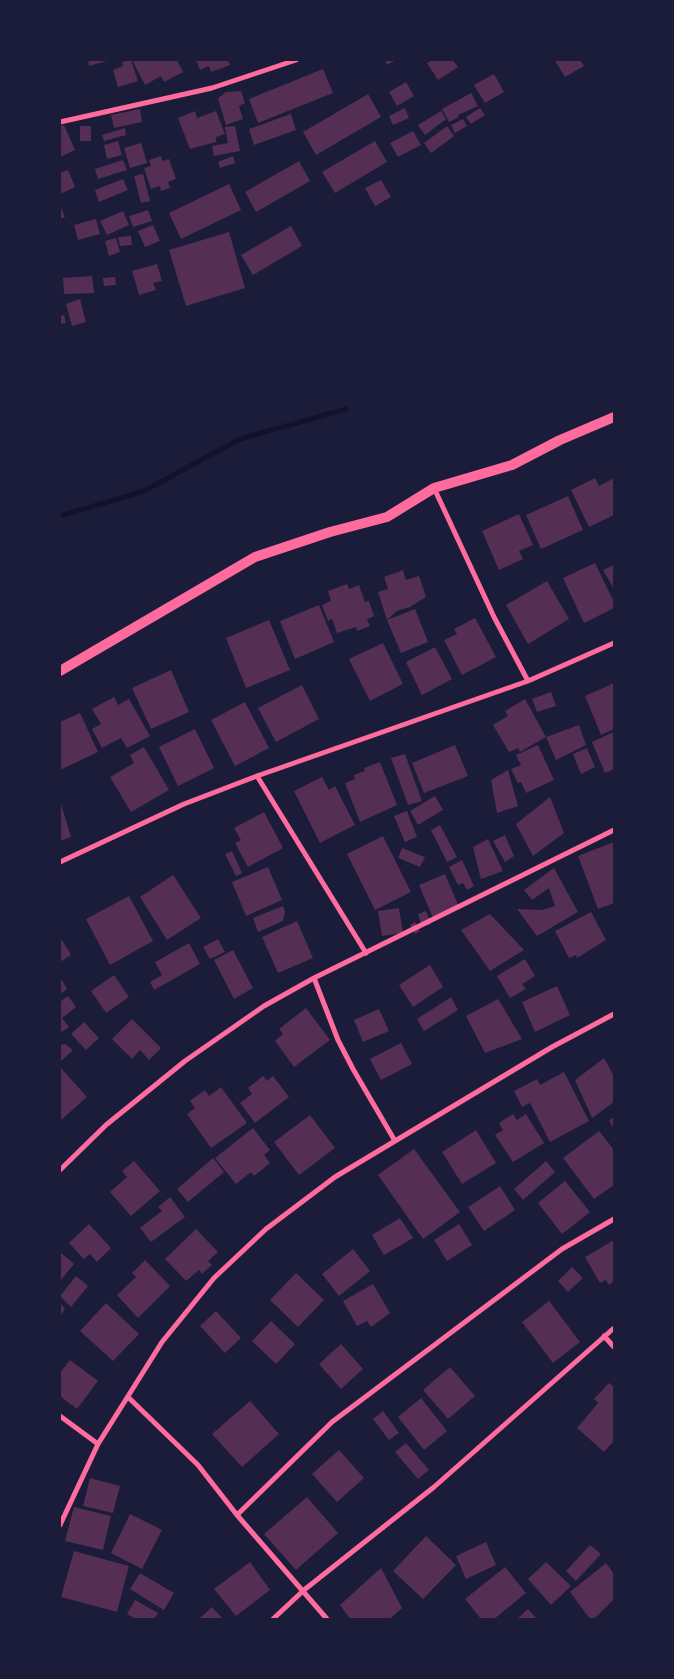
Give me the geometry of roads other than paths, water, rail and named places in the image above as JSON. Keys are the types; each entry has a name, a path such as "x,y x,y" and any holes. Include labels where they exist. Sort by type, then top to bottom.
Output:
{"main road":[{"path":"60,671 255,557 330,532 387,517 434,488 512,465 560,440 614,417"}],"street":[{"path":"60,122 212,88 296,60"},
{"path":"434,488 494,617 528,681"},
{"path":"60,862 184,804 528,681 614,643"},
{"path":"258,776 366,952"},
{"path":"61,1166 106,1125 185,1061 264,1006 314,978 614,830"},
{"path":"314,978 342,1047 395,1141"},
{"path":"60,1525 98,1444 162,1342 214,1278 266,1229 335,1178 552,1047 614,1014"},
{"path":"237,1515 332,1422 562,1249 614,1219"},
{"path":"273,1619 304,1590 434,1487 614,1328"},
{"path":"604,1336 614,1347"},
{"path":"128,1397 198,1465 237,1515 304,1590 327,1619"},
{"path":"60,1416 98,1444"}],"waterway":[{"path":"60,516 144,491 240,439 346,409"}]}
